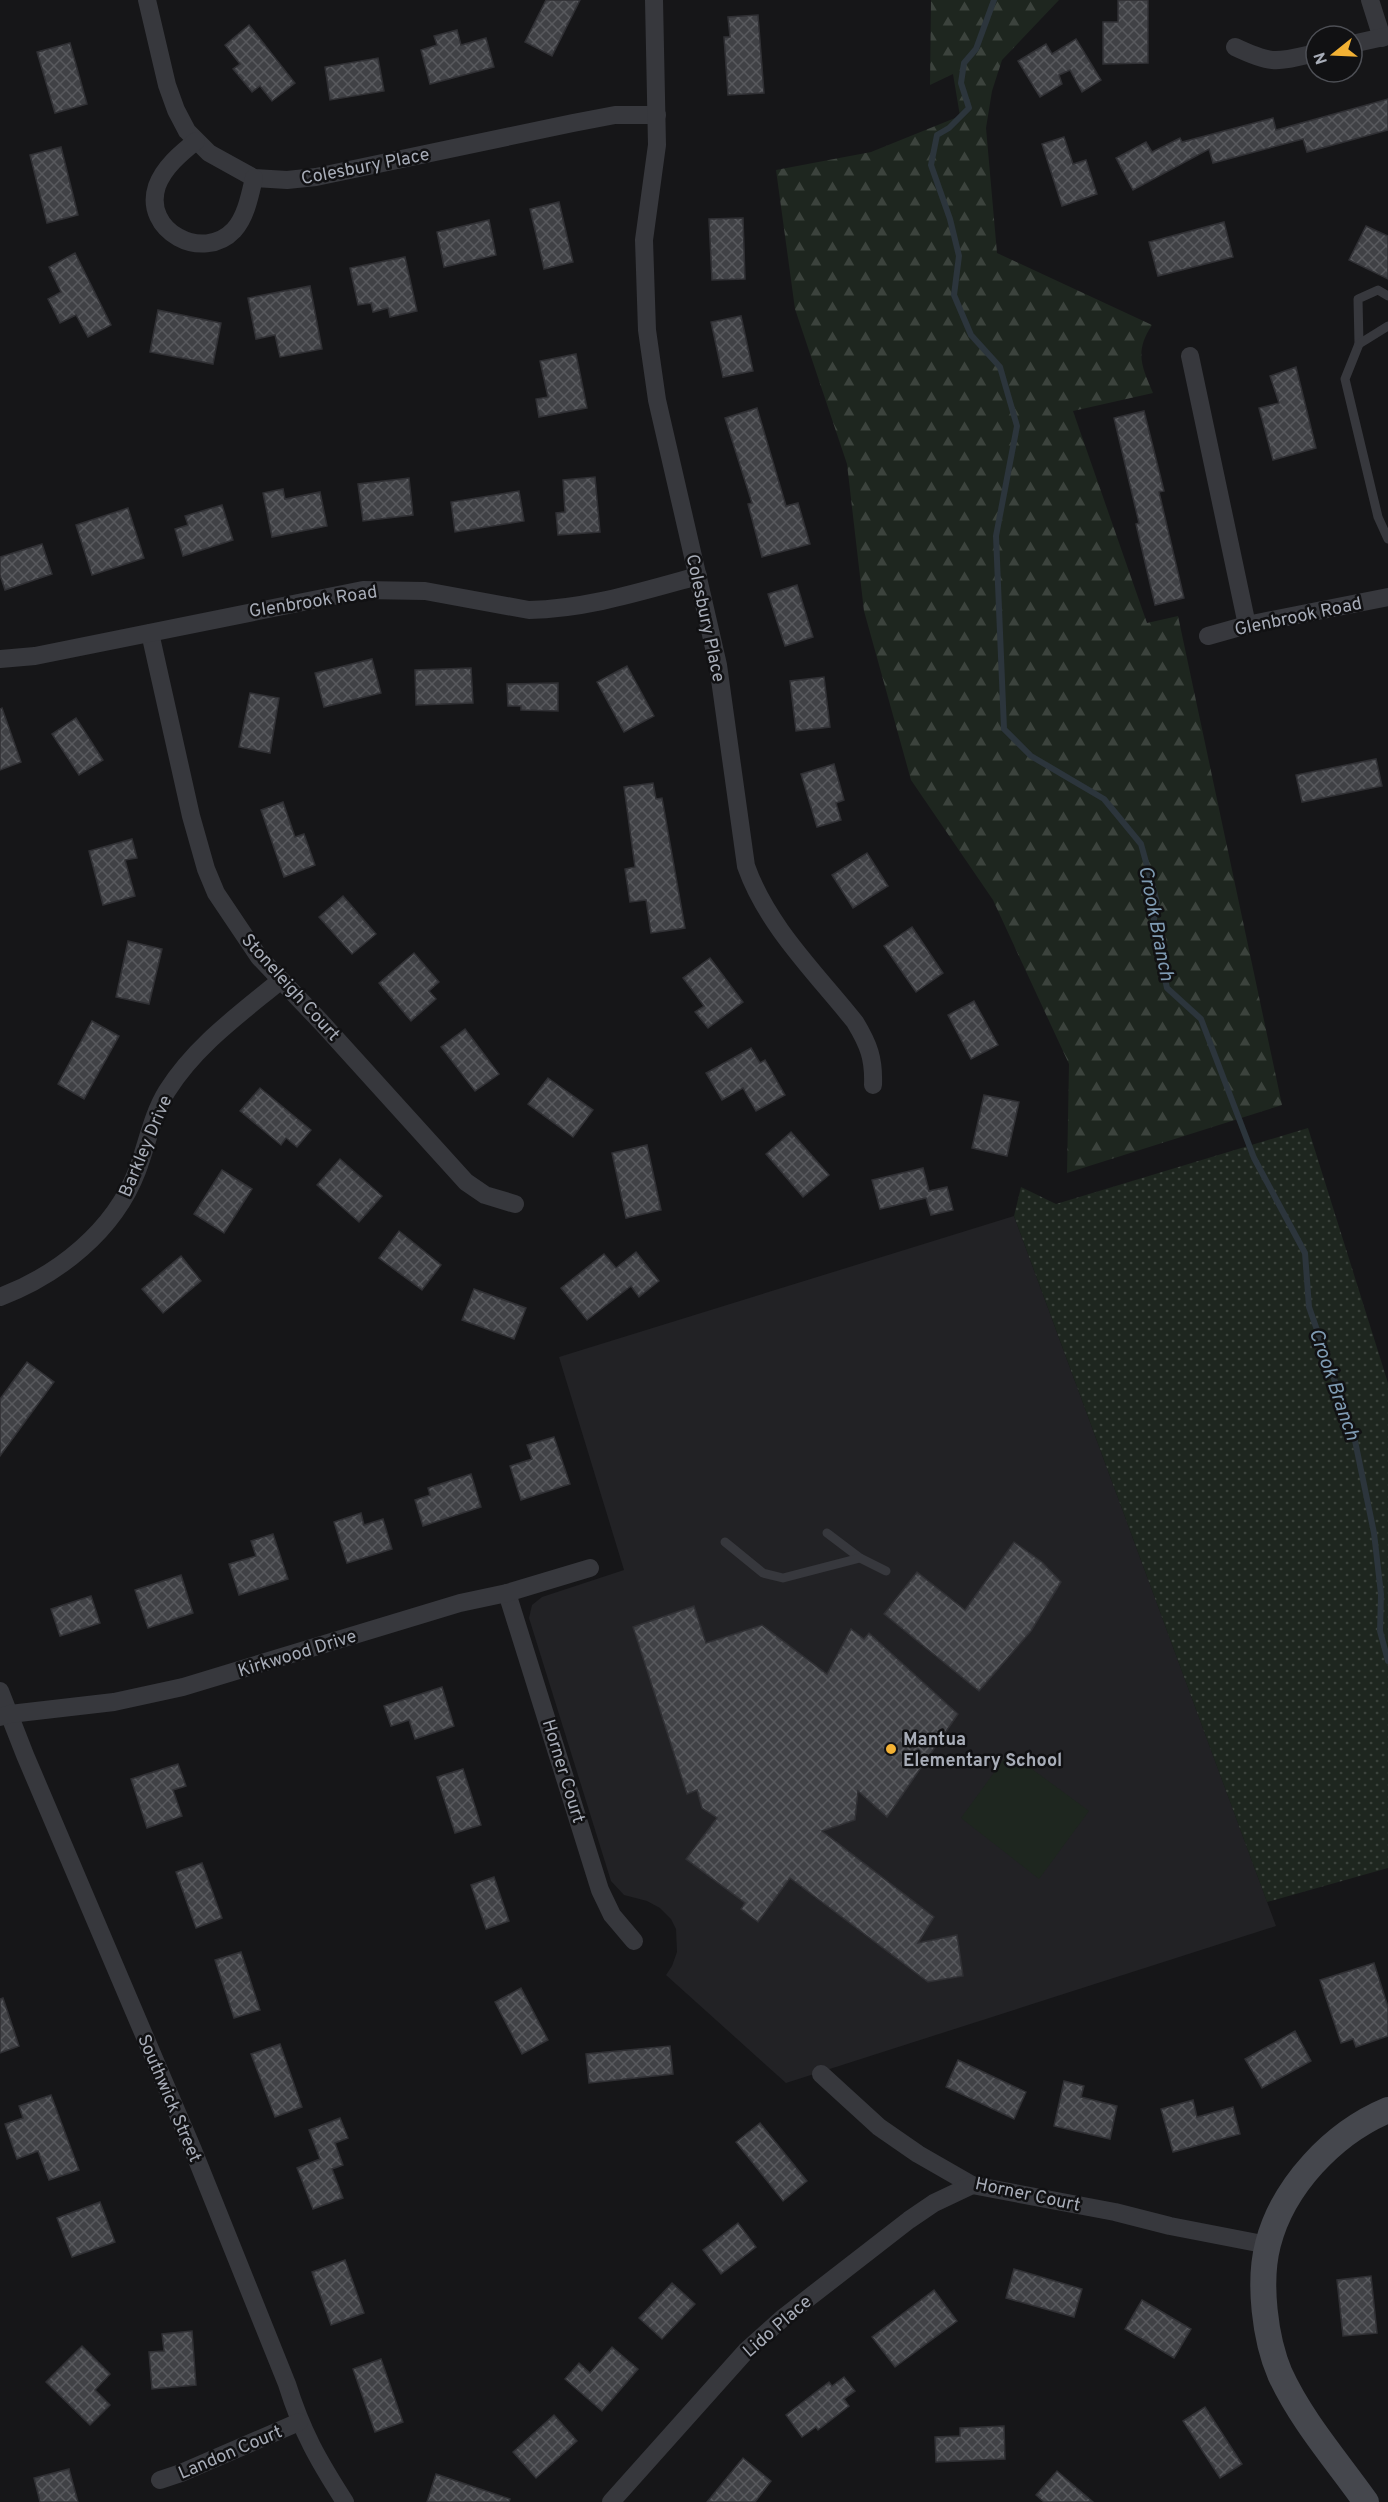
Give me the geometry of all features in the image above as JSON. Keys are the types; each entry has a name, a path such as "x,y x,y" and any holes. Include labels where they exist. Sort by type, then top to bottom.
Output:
{"street":[{"name":"Colesbury Place","path":"147,0 167,85 187,131 209,153 254,178 287,180 316,177 615,115 657,115"},
{"name":"Colesbury Place","path":"654,0 657,115 656,160 644,240 647,330 657,400 718,665 746,866 755,890 771,917 864,1036 874,1062 873,1085"},
{"path":"1364,41 1385,37 1370,0"},
{"path":"1235,47 1264,60 1283,60 1304,56"},
{"path":"196,141 178,156 157,187 155,200 159,217 164,226 180,240 194,244 211,243 228,235 241,220 254,178"},
{"path":"1190,356 1247,625"},
{"name":"Glenbrook Road","path":"0,659 35,656 243,612 363,590 425,591 529,610 591,604 698,576"},
{"name":"Glenbrook Road","path":"1208,636 1247,625 1388,597"},
{"name":"Stoneleigh Court","path":"150,633 191,816 206,869 229,916 259,957 466,1182 484,1195 515,1204"},
{"name":"Barkley Drive","path":"0,1297 50,1272 73,1256 108,1222 126,1197 156,1113 177,1076 218,1032 281,980"},
{"name":"Kirkwood Drive","path":"5,1716 114,1702 183,1687 460,1603 507,1593 590,1568"},
{"name":"Horner Court","path":"507,1593 600,1890 612,1915 634,1941"},
{"name":"Southwick Street","path":"0,1691 5,1716 25,1755 193,2150 287,2384 299,2422 309,2445 345,2502"},
{"name":"Horner Court","path":"821,2074 879,2127 918,2154 972,2185 1115,2212 1170,2226 1268,2245"},
{"path":"1366,2502 1297,2405 1279,2372 1269,2341 1265,2317 1264,2260 1273,2228 1308,2170 1338,2140 1358,2125 1388,2110"},
{"name":"Lido Place","path":"611,2502 746,2351 784,2317 918,2214 934,2203 972,2185"},
{"name":"Landon Court","path":"160,2480 299,2422"}],"lane":[{"path":"1388,296 1378,290 1358,299 1359,344 1345,379 1378,518 1388,539"},
{"path":"1359,344 1388,326"},
{"path":"827,1533 860,1558 886,1571"},
{"path":"725,1542 763,1573 783,1578 860,1558"}],"shaded area":[{"name":"Mantua Elementary School","path":"1014,1216 1276,1926 786,2083 666,1975 677,1952 676,1929 671,1919 660,1908 647,1901 624,1895 611,1881 529,1618 532,1605 542,1597 624,1570 559,1357"}],"green space":[{"path":"931,0 1059,0 1002,60 992,91 986,128 997,253 1152,325 1143,343 1142,359 1153,393 1073,411 1147,623 1178,616 1282,1105 1067,1173 1069,1064 993,900 911,780 864,611 847,464 795,309 776,170 871,152 960,116 953,74 930,85"},
{"path":"1308,1128 1388,1383 1388,1868 1267,1902 1014,1216 1021,1187 1056,1204"},
{"path":"1009,1752 1089,1811 1039,1879 961,1818"}],"building":[{"path":"546,0 580,0 552,56 525,42"},
{"path":"1118,0 1148,0 1148,63 1103,64 1103,22 1118,22"},
{"path":"758,15 764,93 728,95 724,37 730,37 728,17"},
{"path":"249,25 295,83 272,101 260,86 252,92 233,69 240,64 225,45"},
{"path":"457,30 461,45 486,38 494,67 430,84 421,50 437,45 434,36"},
{"path":"1076,39 1101,80 1082,92 1070,70 1059,75 1062,84 1040,97 1018,61 1046,44 1052,54"},
{"path":"70,43 87,104 55,113 37,52"},
{"path":"378,58 384,91 330,100 325,67"},
{"path":"1388,99 1388,130 1307,152 1303,139 1213,163 1209,149 1133,190 1116,158 1146,142 1152,152 1180,138 1182,142 1273,118 1276,130"},
{"path":"1064,137 1073,164 1086,160 1097,194 1062,206 1042,144"},
{"path":"61,147 78,215 47,223 30,155"},
{"path":"559,202 573,262 544,269 530,209"},
{"path":"743,218 745,279 712,280 709,219"},
{"path":"489,220 496,255 444,267 437,232"},
{"path":"1224,222 1233,257 1158,276 1149,242"},
{"path":"1366,226 1388,236 1388,279 1349,260"},
{"path":"75,253 111,325 88,337 76,315 60,323 48,299 61,292 49,267"},
{"path":"405,257 417,311 390,317 388,308 373,312 371,303 358,305 350,268"},
{"path":"310,286 322,349 280,357 275,335 256,339 248,298"},
{"path":"158,310 221,323 213,364 150,352"},
{"path":"741,316 753,371 723,377 711,322"},
{"path":"576,354 587,408 539,417 536,399 548,397 540,361"},
{"path":"1296,367 1316,448 1273,460 1259,408 1279,403 1270,376"},
{"path":"757,408 786,506 798,503 810,544 762,557 748,504 752,503 725,418"},
{"path":"1144,411 1164,491 1159,492 1184,598 1155,605 1136,524 1139,523 1114,418"},
{"path":"595,477 600,532 558,535 556,513 565,512 563,480"},
{"path":"409,478 413,515 363,521 358,484"},
{"path":"283,489 285,499 320,492 327,526 272,537 263,493"},
{"path":"519,491 524,521 455,532 451,502"},
{"path":"222,505 233,540 183,556 175,529 188,525 185,516"},
{"path":"128,508 144,558 92,575 76,525"},
{"path":"42,544 52,574 5,590 0,575 0,557"},
{"path":"797,585 813,637 785,646 768,594"},
{"path":"372,659 381,693 324,707 315,673"},
{"path":"627,666 654,716 624,732 597,682"},
{"path":"471,668 473,703 416,705 415,670"},
{"path":"824,677 830,727 796,731 790,681"},
{"path":"558,683 558,711 521,710 521,706 508,706 507,684"},
{"path":"250,693 279,698 270,753 239,747"},
{"path":"2,708 21,762 0,770 0,709"},
{"path":"76,718 103,760 79,775 52,734"},
{"path":"1376,759 1382,786 1302,802 1296,775"},
{"path":"834,764 844,800 836,803 841,820 817,827 801,774"},
{"path":"653,783 656,799 662,798 685,928 651,933 646,900 630,902 625,869 635,867 624,787"},
{"path":"283,802 295,837 304,834 315,865 284,877 261,810"},
{"path":"132,839 137,858 125,860 135,896 103,905 89,851"},
{"path":"867,853 888,886 853,908 832,875"},
{"path":"343,896 376,934 352,954 319,917"},
{"path":"912,927 943,973 916,992 884,946"},
{"path":"128,941 162,949 149,1004 116,997"},
{"path":"414,953 439,982 429,991 436,999 411,1021 379,983"},
{"path":"710,958 743,1002 708,1028 695,1012 704,1006 683,978"},
{"path":"974,1001 998,1045 971,1059 948,1015"},
{"path":"92,1021 119,1036 84,1099 58,1084"},
{"path":"465,1029 499,1074 475,1091 441,1047"},
{"path":"751,1048 760,1063 765,1060 785,1095 756,1111 743,1088 722,1100 706,1073"},
{"path":"548,1078 593,1110 573,1137 528,1104"},
{"path":"260,1088 311,1130 297,1147 286,1138 281,1145 240,1111"},
{"path":"984,1095 1019,1102 1007,1156 972,1148"},
{"path":"791,1132 829,1175 803,1197 766,1154"},
{"path":"647,1145 661,1210 626,1218 612,1153"},
{"path":"340,1159 382,1196 359,1222 317,1185"},
{"path":"923,1168 929,1191 947,1187 953,1210 931,1215 926,1198 880,1209 872,1180"},
{"path":"222,1170 252,1189 224,1233 194,1214"},
{"path":"399,1231 441,1265 422,1290 379,1258"},
{"path":"636,1252 659,1281 639,1297 631,1286 587,1320 561,1288 604,1254 616,1268"},
{"path":"181,1256 201,1281 163,1313 142,1289"},
{"path":"474,1289 526,1308 514,1339 462,1320"},
{"path":"27,1362 54,1382 0,1456 0,1399"},
{"path":"554,1437 570,1484 521,1500 510,1466 532,1459 527,1445"},
{"path":"471,1474 481,1507 423,1526 415,1500 430,1495 428,1488"},
{"path":"361,1513 364,1525 383,1519 392,1549 347,1563 334,1522"},
{"path":"273,1534 288,1579 239,1595 229,1564 256,1556 251,1541"},
{"path":"1014,1542 1042,1562 1061,1582 1031,1631 979,1691 884,1614 917,1572 965,1610"},
{"path":"181,1575 193,1613 148,1628 135,1590"},
{"path":"91,1596 100,1623 60,1636 51,1609"},
{"path":"694,1606 706,1643 762,1625 827,1674 851,1629 864,1639 869,1633 958,1714 887,1817 858,1791 855,1820 822,1831 934,1917 918,1943 957,1935 963,1976 928,1982 790,1878 758,1922 741,1909 745,1903 686,1859 717,1818 702,1808 697,1790 687,1794 633,1627"},
{"path":"442,1687 454,1726 415,1739 409,1720 391,1726 384,1706"},
{"path":"178,1764 186,1786 173,1790 182,1816 147,1828 131,1779"},
{"path":"463,1769 481,1825 455,1833 437,1777"},
{"path":"202,1863 222,1918 196,1928 176,1872"},
{"path":"494,1877 509,1921 486,1929 471,1885"},
{"path":"241,1952 260,2010 234,2018 215,1960"},
{"path":"1374,1963 1388,2007 1388,2036 1356,2047 1353,2039 1341,2043 1320,1980"},
{"path":"521,1988 548,2040 522,2054 495,2002"},
{"path":"3,1998 19,2046 0,2053 0,1999"},
{"path":"1295,2031 1311,2061 1262,2088 1245,2059"},
{"path":"280,2044 302,2107 275,2117 251,2054"},
{"path":"670,2046 673,2074 589,2083 586,2054"},
{"path":"958,2060 1026,2092 1014,2119 946,2087"},
{"path":"1064,2081 1084,2086 1081,2097 1117,2106 1110,2139 1054,2126"},
{"path":"51,2095 79,2170 49,2180 38,2151 17,2159 5,2124 23,2118 19,2106"},
{"path":"1193,2100 1197,2117 1233,2107 1240,2134 1173,2152 1161,2109"},
{"path":"340,2118 348,2138 335,2143 343,2165 332,2169 343,2198 313,2209 297,2168 320,2159 309,2130"},
{"path":"760,2123 807,2181 783,2201 736,2142"},
{"path":"100,2202 115,2242 72,2257 57,2218"},
{"path":"738,2223 756,2247 721,2274 703,2250"},
{"path":"345,2260 364,2313 331,2325 312,2272"},
{"path":"1014,2269 1082,2289 1074,2317 1006,2298"},
{"path":"1371,2276 1377,2333 1343,2336 1337,2280"},
{"path":"672,2283 695,2304 662,2339 639,2318"},
{"path":"934,2290 957,2321 895,2367 872,2337"},
{"path":"1142,2300 1191,2329 1174,2358 1125,2329"},
{"path":"192,2331 196,2385 152,2389 149,2352 164,2351 162,2334"},
{"path":"82,2346 110,2374 95,2390 110,2405 90,2425 46,2382"},
{"path":"612,2347 638,2369 602,2411 565,2379 579,2363 590,2373"},
{"path":"381,2359 403,2422 375,2432 353,2369"},
{"path":"844,2377 855,2391 844,2399 849,2406 818,2430 816,2427 802,2437 786,2415 829,2382 832,2386"},
{"path":"1205,2407 1242,2464 1220,2478 1183,2421"},
{"path":"554,2415 577,2441 536,2478 513,2452"},
{"path":"1004,2426 1005,2459 936,2462 935,2437 960,2436 960,2428"},
{"path":"743,2458 771,2481 755,2502 707,2502"},
{"path":"69,2469 78,2502 40,2502 34,2478"},
{"path":"1057,2471 1093,2502 1044,2502 1036,2495"},
{"path":"436,2474 510,2499 509,2502 427,2502"}],"waterway":[{"name":"Crook Branch","path":"994,0 976,49 964,63 961,83 969,108 949,128 937,135 931,165 950,219 959,256 954,295 971,335 1000,367 1017,426 996,536 1004,729 1031,756 1104,799 1141,844 1157,902 1153,925 1167,988 1201,1019 1254,1158 1305,1253 1309,1307 1354,1436 1374,1533 1381,1594 1380,1631 1388,1661"}],"place":[{"name":"Mantua Elementary School","path":"891,1749"}]}
